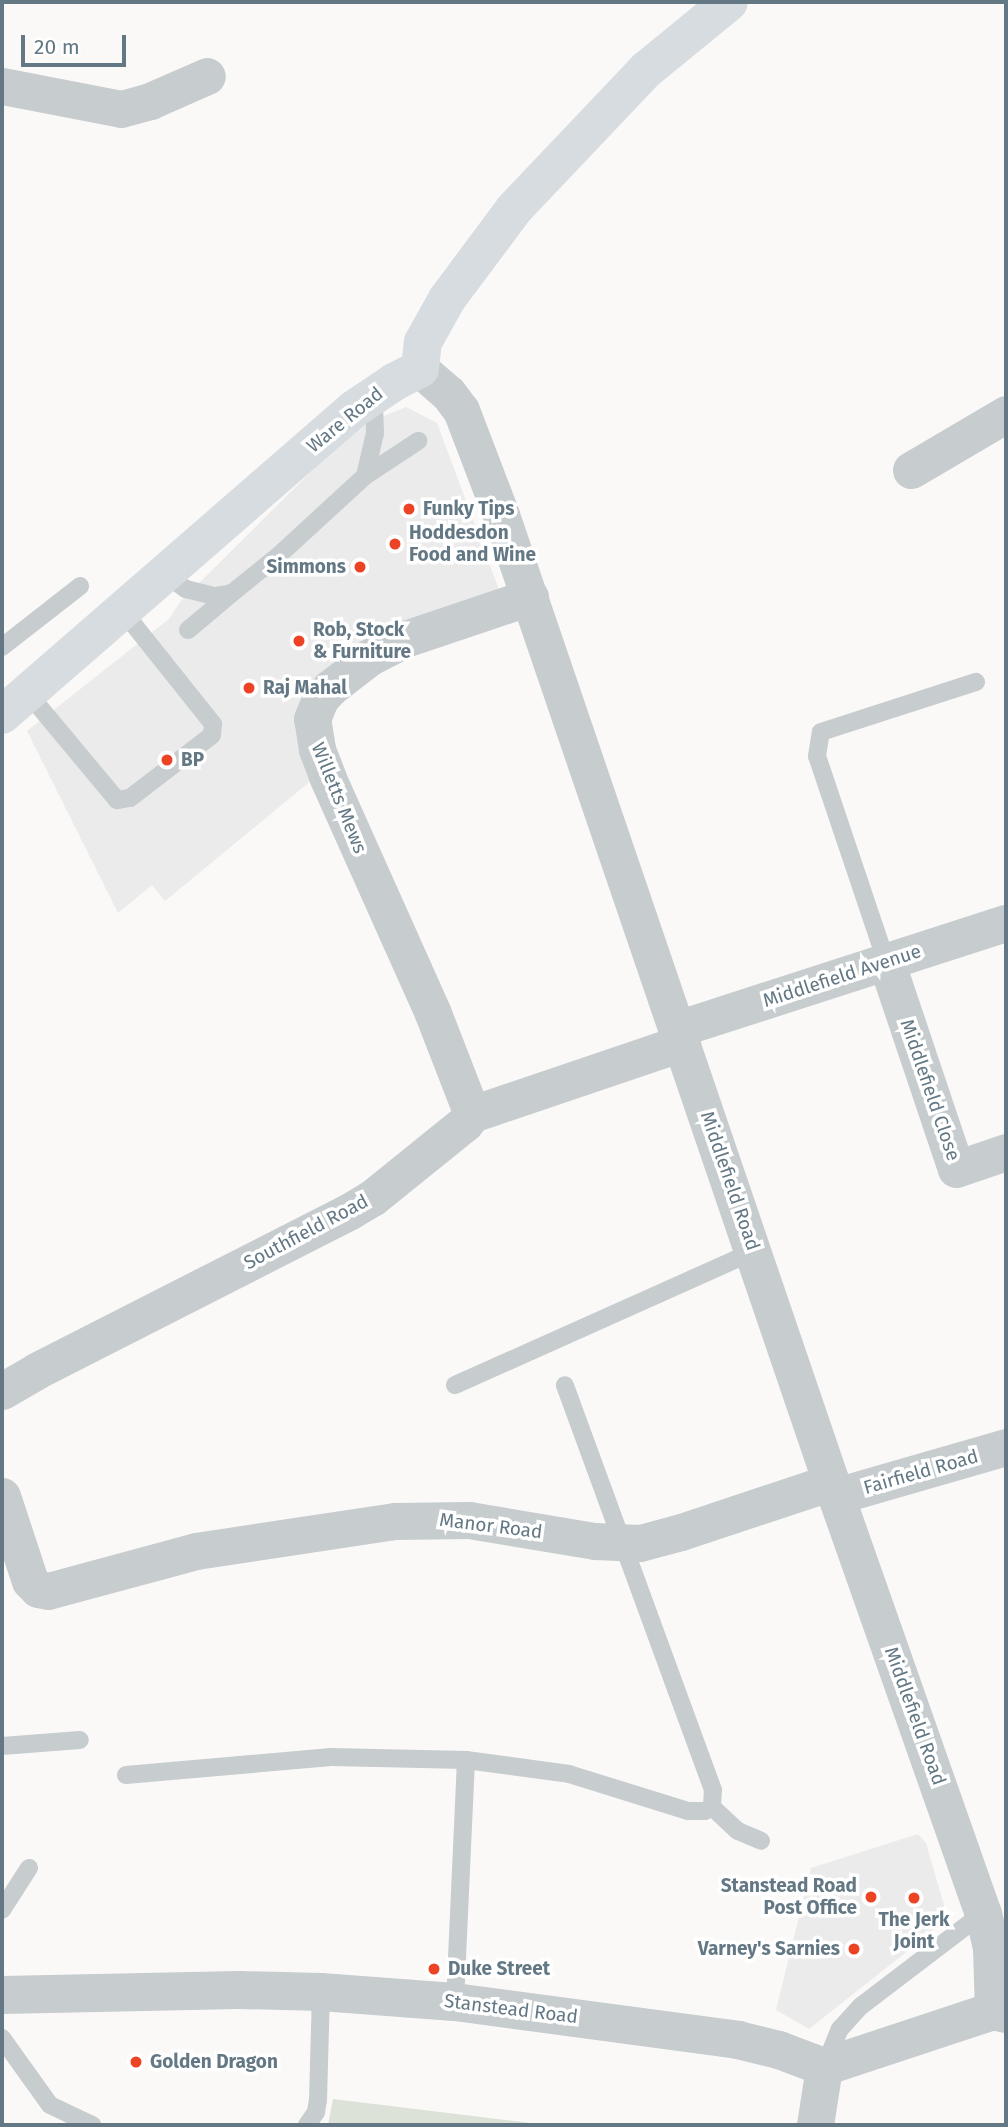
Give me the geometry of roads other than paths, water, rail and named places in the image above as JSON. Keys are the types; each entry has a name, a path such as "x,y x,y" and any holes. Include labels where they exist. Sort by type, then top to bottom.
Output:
{"main road":[{"path":"420,369 424,342 447,299 514,209 639,78 678,41 729,2"},
{"name":"Ware Road","path":"15,704 374,394 420,369"}],"street":[{"path":"2,86 121,109 150,101 206,76"},
{"name":"Middlefield Road","path":"420,369 448,393 461,410 484,466 834,1489 983,1913 992,1948 1000,2012"},
{"path":"911,471 1005,420"},
{"name":"Willetts Mews","path":"472,1114 432,1011 328,778 317,749 312,719 320,699 330,688 378,653 405,639 530,597"},
{"name":"Middlefield Avenue","path":"680,1036 886,961 1006,923"},
{"name":"Middlefield Close","path":"886,961 956,1169 1006,1152"},
{"name":"Southfield Road","path":"2,1391 36,1371 350,1211 372,1198 465,1123 472,1114 680,1036"},
{"name":"Fairfield Road","path":"834,1489 1006,1447"},
{"name":"Manor Road","path":"2,1496 30,1581 38,1589 64,1589 196,1551 395,1521 469,1520 623,1543 657,1540 834,1489"},
{"name":"Stanstead Road","path":"2,1995 239,1990 321,1992 455,2002 738,2040 779,2050 824,2067"},
{"path":"815,2125 824,2067 1000,2012"}],"lane":[{"path":"365,476 375,433 374,394"},
{"path":"188,630 365,476 418,441"},
{"path":"165,575 186,589 204,595 232,593"},
{"path":"2,647 80,586"},
{"path":"15,704 117,800 130,798 212,735 213,724 122,610"},
{"path":"886,961 817,756 821,732 976,682"},
{"path":"455,1385 754,1251"},
{"path":"565,1385 713,1790 712,1807"},
{"path":"2,1746 80,1740"},
{"path":"126,1775 331,1757 466,1760 569,1774 688,1811 705,1811 712,1807"},
{"path":"455,2002 466,1760"},
{"path":"712,1807 738,1831 761,1841"},
{"path":"2,1910 29,1868"},
{"path":"824,2067 840,2029 861,2006 983,1913"},
{"path":"307,2125 316,2112 318,2100 321,1992"},
{"path":"2,2038 50,2105 92,2125"}],"place":[{"name":"Funky Tips","path":"409,509"},
{"name":"Hoddesdon Food and Wine","path":"395,544"},
{"name":"Simmons","path":"360,567"},
{"name":"Rob, Stock & Furniture","path":"299,641"},
{"name":"Raj Mahal","path":"249,688"},
{"name":"BP","path":"167,760"},
{"name":"Stanstead Road Post Office","path":"871,1897"},
{"name":"The Jerk Joint","path":"914,1898"},
{"name":"Varney's Sarnies","path":"854,1949"},
{"name":"Duke Street","path":"434,1969"},
{"name":"Golden Dragon","path":"136,2062"}]}
